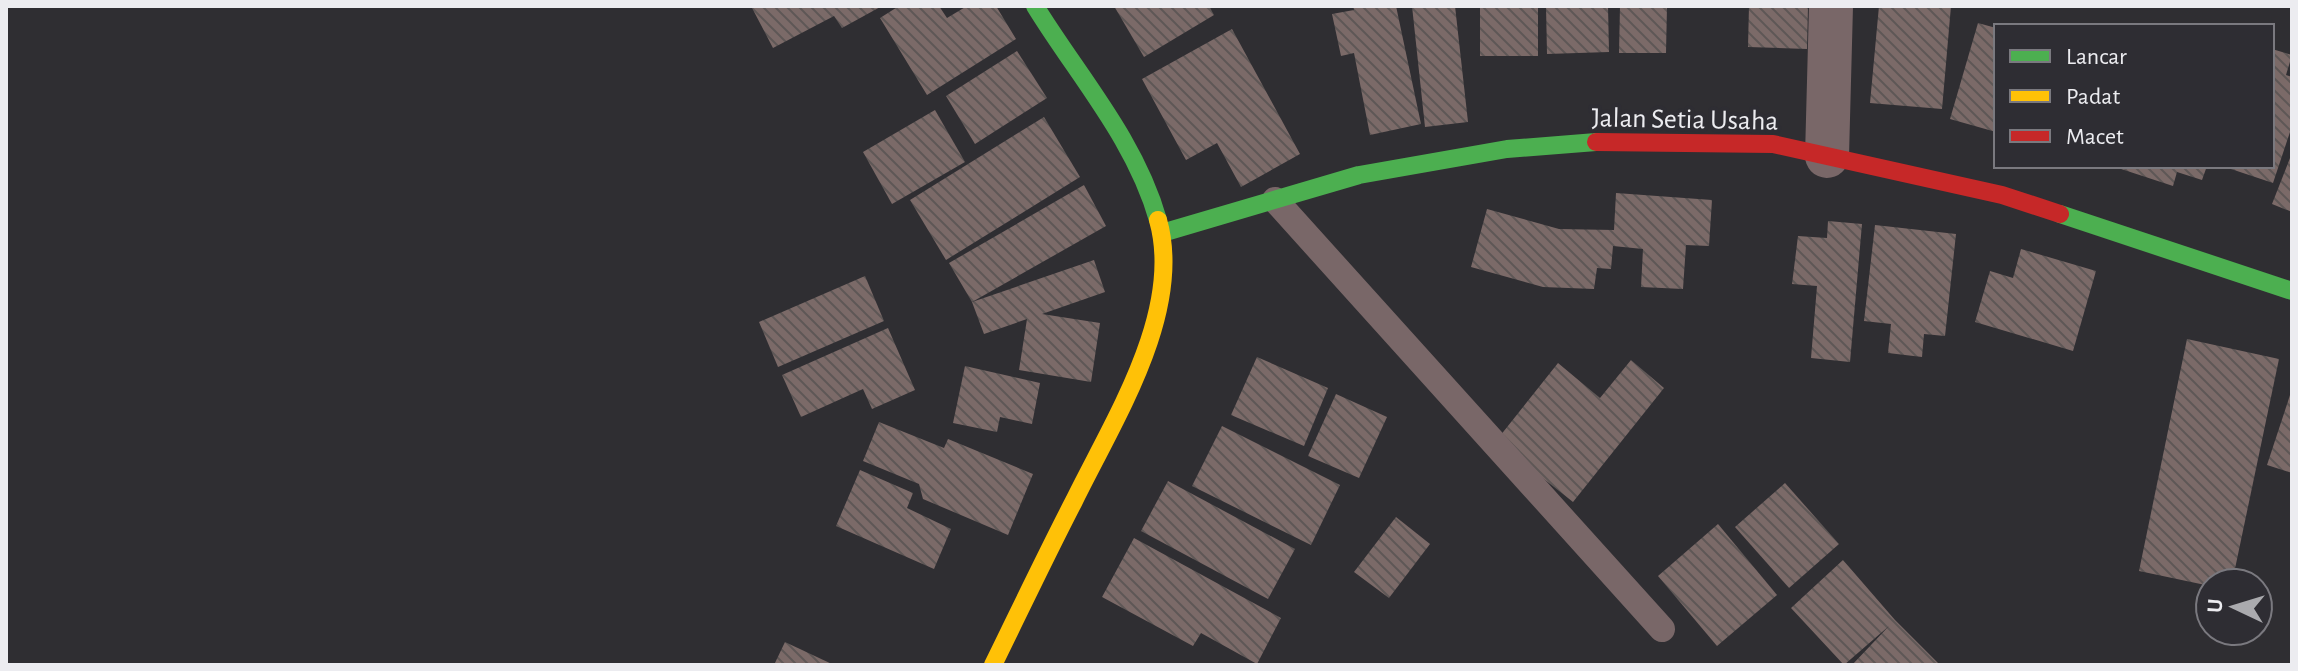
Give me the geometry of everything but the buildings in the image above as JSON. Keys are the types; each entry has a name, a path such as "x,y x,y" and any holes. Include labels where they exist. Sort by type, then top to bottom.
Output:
{"street":[{"path":"993,665 1145,357 1160,290 1162,233 1151,192 1124,140 1035,6"},
{"path":"1827,156 1831,6"},
{"name":"Jalan Setia Usaha","path":"1162,233 1359,175 1507,149 1607,141 1773,144 2002,195 2292,291"}],"lane":[{"path":"1275,200 1662,629"}],"traffic: fast":[{"path":"1035,6 1120,135 1148,190 1158,220"},
{"path":"1162,233 1359,175 1507,149 1596,142"},
{"path":"2060,214 2292,291"}],"traffic: slow":[{"path":"993,665 1140,365 1153,328 1161,291 1163,255 1158,220"}],"traffic: jam":[{"path":"1596,142 1773,144 2002,195 2060,214"}]}
